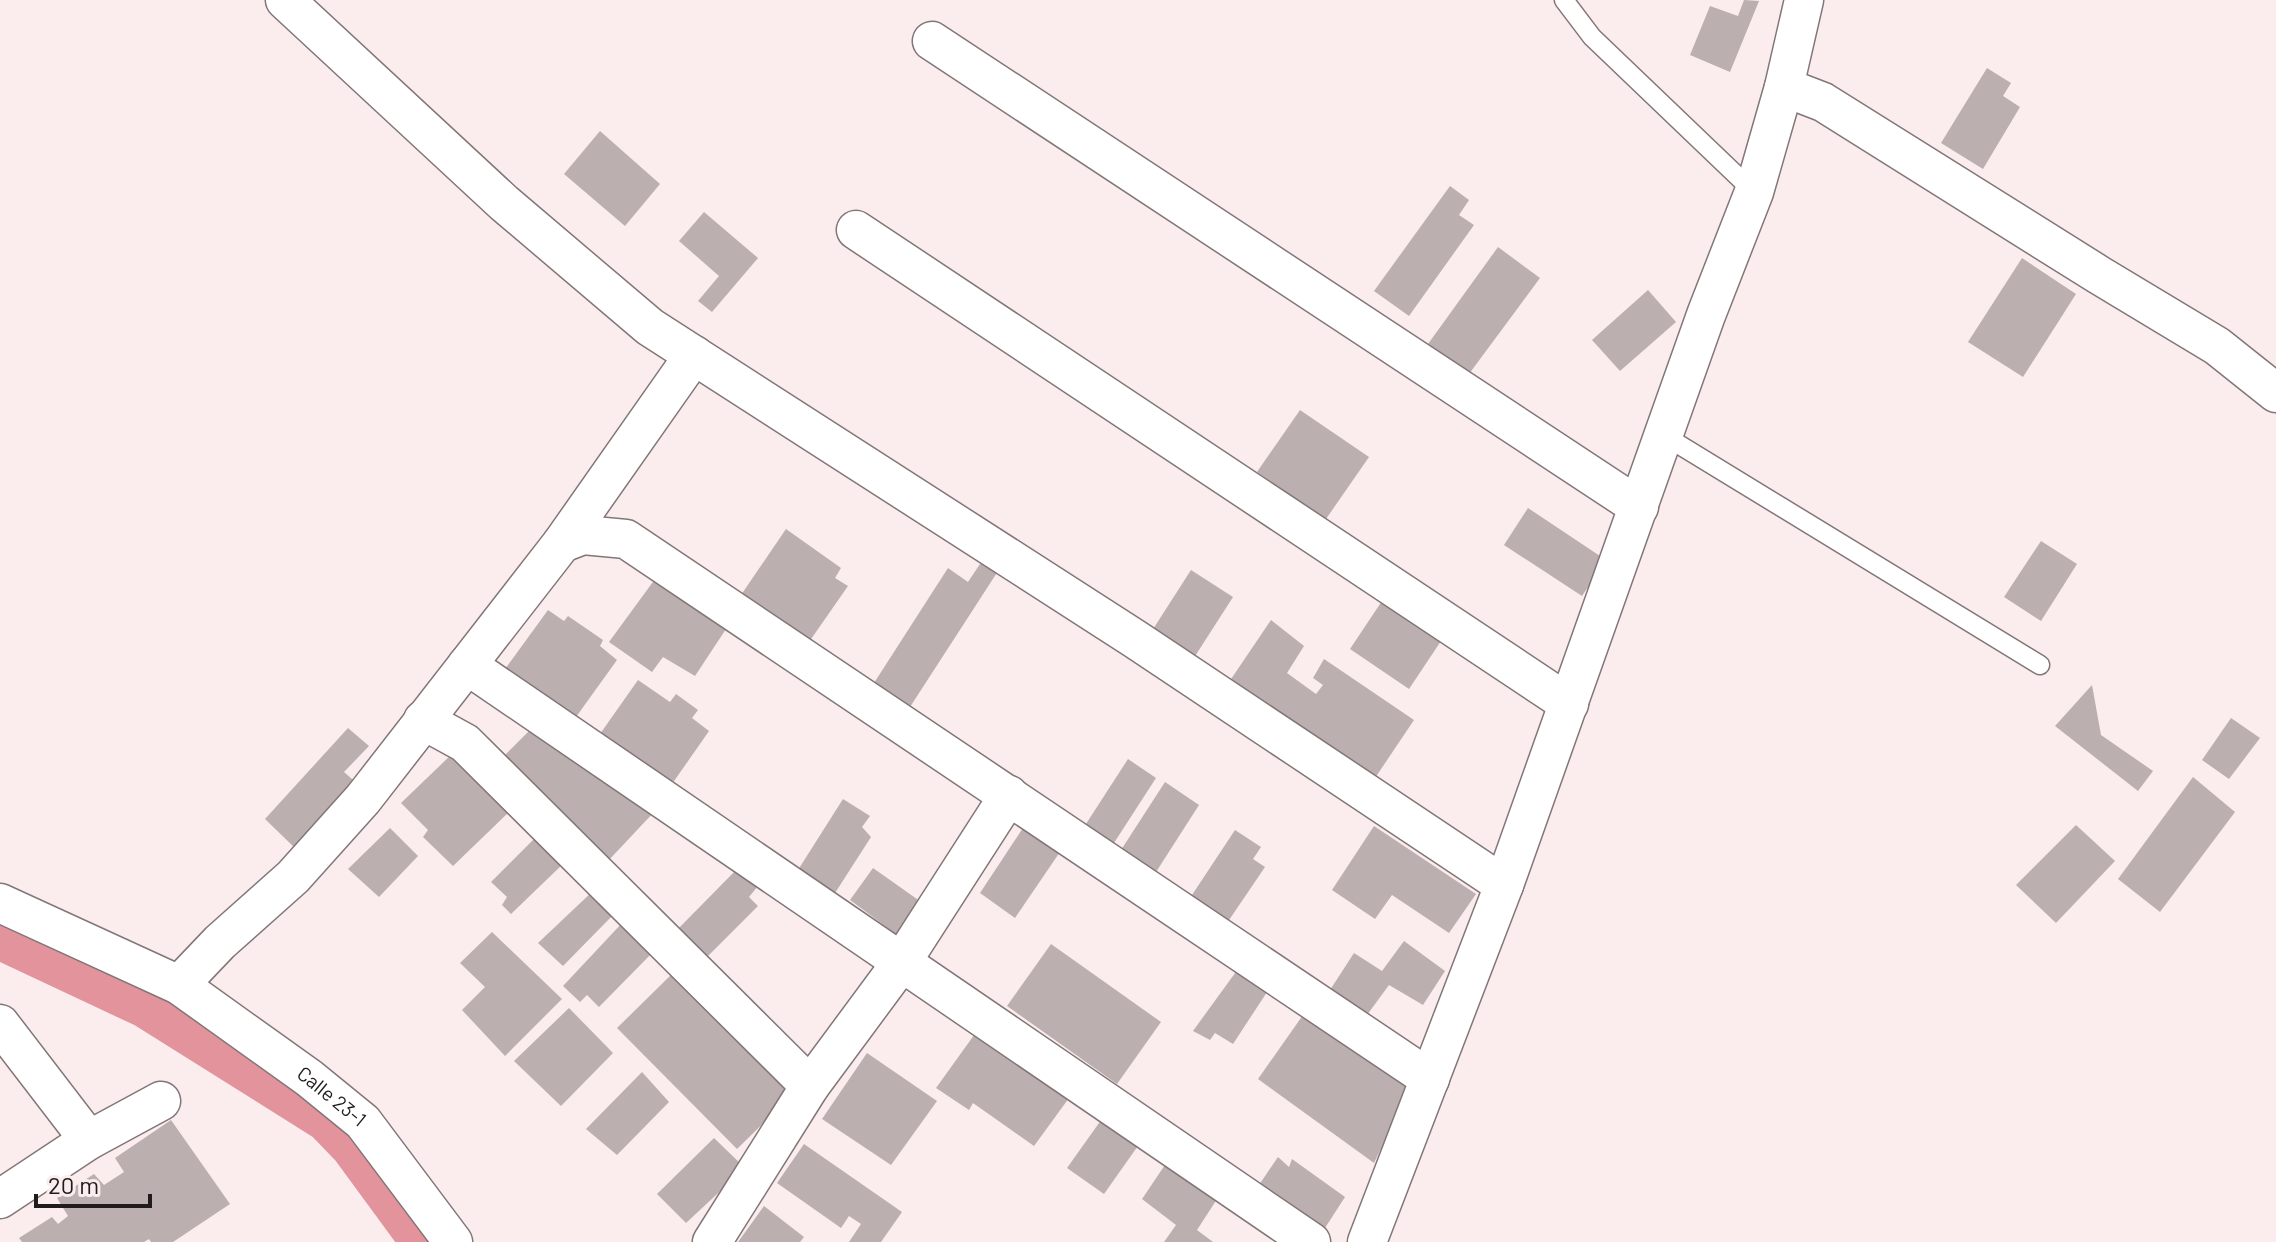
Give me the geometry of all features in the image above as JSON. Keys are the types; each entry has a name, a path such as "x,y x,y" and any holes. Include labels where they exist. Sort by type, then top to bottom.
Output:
{"street":[{"path":"285,0 504,203 650,327 1135,639 1504,885"},
{"path":"1367,1242 1504,885 1706,315 1754,192 1784,87 1804,0"},
{"path":"932,41 1639,507"},
{"path":"1784,87 1823,102 2217,346 2276,393"},
{"path":"856,230 1569,704"},
{"path":"179,985 220,942 293,877 363,799 562,543 694,355"},
{"path":"562,543 583,535 626,539 1430,1079"},
{"path":"467,665 1311,1242"},
{"path":"423,720 465,743 810,1086"},
{"path":"712,1242 810,1086 901,963 1009,795"},
{"name":"Calle 23-1","path":"0,903 179,985 309,1078 363,1122 453,1242"},
{"path":"0,1024 89,1140"},
{"path":"0,1199 89,1140 161,1101"}],"lane":[{"path":"1564,0 1592,37 1754,192"},
{"path":"1665,436 2040,665"}],"building":[{"path":"1744,0 1759,1 1730,72 1690,55 1710,6 1738,16"},
{"path":"1987,68 2011,83 2003,96 2020,107 1983,169 1941,143"},
{"path":"600,131 660,184 625,226 564,174"},
{"path":"1450,186 1469,200 1459,215 1474,225 1409,316 1374,291"},
{"path":"704,212 758,258 712,312 698,301 719,276 679,241"},
{"path":"1498,247 1540,278 1469,374 1428,344"},
{"path":"2022,258 2076,294 2023,377 1968,342"},
{"path":"1648,290 1676,322 1620,371 1592,340"},
{"path":"1300,410 1369,457 1326,519 1257,472"},
{"path":"1528,508 1606,560 1582,596 1504,545"},
{"path":"786,529 841,568 835,578 848,586 809,642 741,595"},
{"path":"2041,541 2077,564 2041,621 2004,597"},
{"path":"984,558 1000,568 910,707 874,683 948,568 968,582"},
{"path":"1191,570 1233,597 1190,664 1148,637"},
{"path":"658,575 730,623 695,676 663,657 652,672 609,642"},
{"path":"1382,601 1441,641 1409,689 1350,649"},
{"path":"548,610 564,621 568,616 603,640 600,646 617,660 576,717 505,669"},
{"path":"1271,620 1304,646 1287,673 1316,694 1323,685 1313,678 1324,659 1414,720 1371,784 1225,688"},
{"path":"638,680 670,702 676,694 698,710 692,718 709,731 672,784 600,734"},
{"path":"2092,685 2101,735 2153,771 2138,791 2055,726"},
{"path":"2231,718 2260,738 2229,779 2202,760"},
{"path":"535,725 655,811 608,861 502,758"},
{"path":"348,728 369,746 344,772 360,786 298,851 265,819"},
{"path":"453,753 512,809 453,866 423,837 428,830 401,803"},
{"path":"1128,759 1156,778 1112,846 1084,827"},
{"path":"2193,777 2235,812 2160,912 2118,879"},
{"path":"1165,782 1199,805 1156,872 1121,850"},
{"path":"843,799 870,816 862,827 871,837 835,893 798,870"},
{"path":"1025,825 1062,849 1015,918 980,893"},
{"path":"2076,825 2115,861 2056,923 2016,885"},
{"path":"1374,826 1476,894 1449,933 1392,895 1375,919 1332,890"},
{"path":"390,828 418,856 379,897 348,869"},
{"path":"1235,830 1261,847 1253,859 1265,867 1225,926 1188,901"},
{"path":"538,835 564,863 511,914 502,905 507,897 491,882"},
{"path":"739,867 758,886 749,897 758,906 706,958 677,930"},
{"path":"873,868 924,904 900,937 850,900"},
{"path":"593,891 615,913 563,966 538,943"},
{"path":"624,921 654,951 599,1007 587,995 580,1002 563,986"},
{"path":"492,932 562,999 505,1056 462,1010 485,987 460,963"},
{"path":"1404,941 1445,971 1423,1005 1389,985 1367,1015 1330,990 1354,953 1382,971"},
{"path":"1051,944 1161,1022 1117,1084 1007,1006"},
{"path":"1238,969 1269,989 1233,1044 1215,1033 1210,1040 1193,1031"},
{"path":"674,972 794,1093 737,1149 617,1028"},
{"path":"569,1008 613,1053 561,1106 514,1061"},
{"path":"1303,1015 1410,1089 1374,1163 1258,1079"},
{"path":"977,1031 1069,1098 1034,1146 973,1103 969,1110 936,1088"},
{"path":"867,1053 937,1101 891,1165 822,1119"},
{"path":"642,1072 669,1102 617,1155 586,1129"},
{"path":"1104,1116 1140,1143 1104,1194 1067,1168"},
{"path":"171,1120 230,1204 173,1242 151,1242 149,1239 144,1242 22,1242 19,1238 52,1217 58,1224 68,1216 57,1198 94,1174 104,1185 124,1172 115,1158"},
{"path":"714,1138 745,1168 686,1223 657,1194"},
{"path":"804,1144 902,1212 881,1242 849,1242 861,1224 849,1216 841,1228 777,1183"},
{"path":"1278,1157 1289,1167 1292,1159 1345,1197 1325,1228 1259,1185"},
{"path":"1169,1159 1219,1196 1197,1230 1213,1242 1164,1242 1176,1225 1142,1199"},
{"path":"764,1206 804,1237 800,1242 738,1242"}],"waterway":[{"path":"0,940 145,1008 325,1121 351,1148 420,1242"}]}
